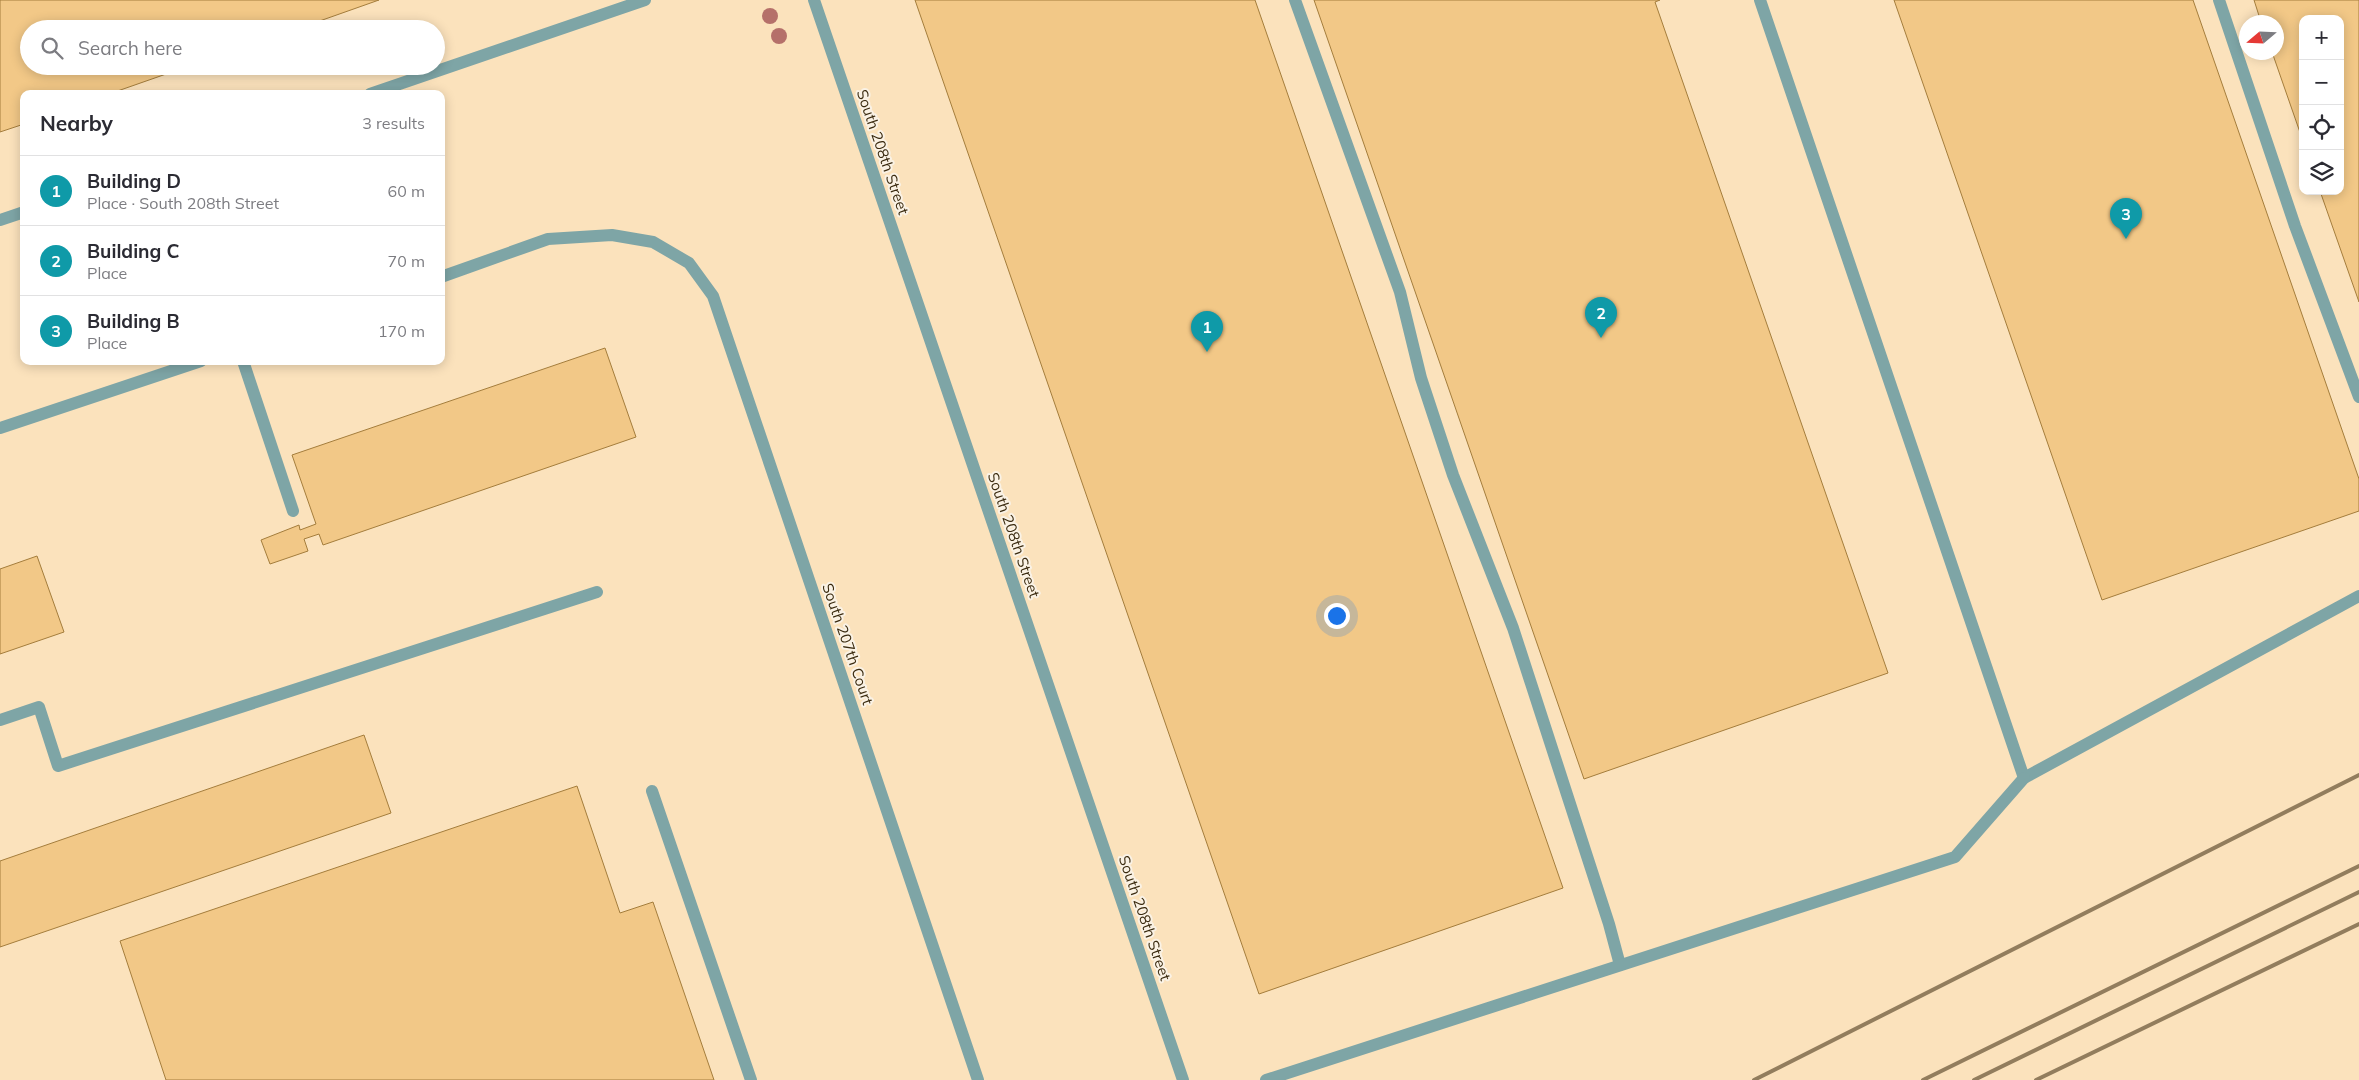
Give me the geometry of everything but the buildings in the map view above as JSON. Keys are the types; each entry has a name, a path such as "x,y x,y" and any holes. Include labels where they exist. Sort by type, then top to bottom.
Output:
{"street":[{"path":"445,68 645,0"},
{"name":"South 208th Street","path":"814,0 1184,1080"},
{"path":"1295,0 1400,292 1421,378 1453,475 1513,628 1609,924 1620,965"},
{"path":"1760,0 2024,778"},
{"path":"2219,0 2295,226 2359,397"},
{"path":"382,90 426,75"},
{"path":"0,220 20,213"},
{"name":"South 207th Court","path":"445,275 548,239 612,235 653,242 689,263 713,296 978,1080"},
{"path":"0,428 189,365"},
{"path":"244,365 292,511"},
{"path":"0,720 39,707 58,766 597,592"},
{"path":"1266,1080 1955,857 2024,778 2359,596"},
{"path":"652,791 750,1080"}],"railway":[{"path":"1754,1080 2359,775"},
{"path":"1923,1080 2359,866"},
{"path":"1974,1080 2359,892"},
{"path":"2036,1080 2359,924"}],"place":[{"name":"Building B","path":"2126,239"},
{"name":"Building C","path":"1601,338"},
{"name":"Building D","path":"1207,352"}]}
